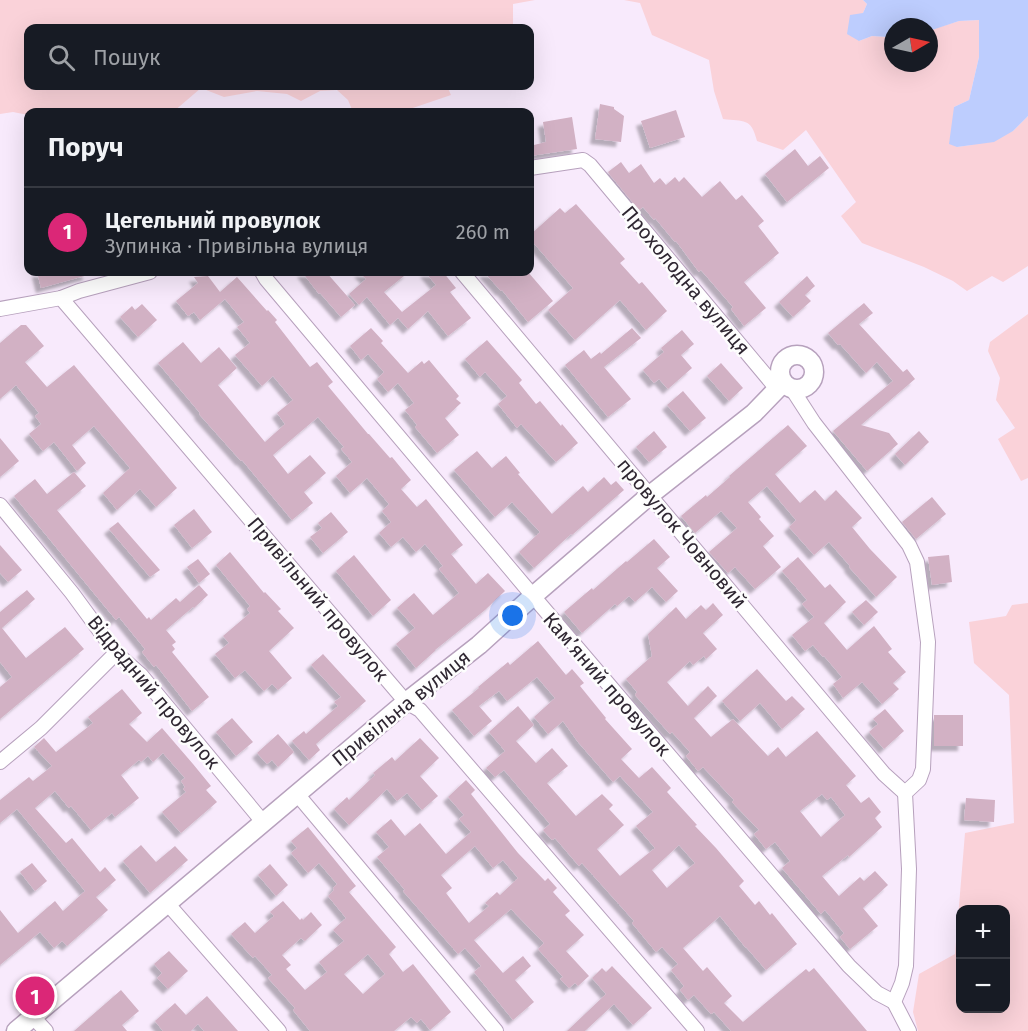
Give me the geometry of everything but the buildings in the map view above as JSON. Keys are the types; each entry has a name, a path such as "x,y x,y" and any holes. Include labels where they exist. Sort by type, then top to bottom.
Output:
{"street":[{"name":"Прохолодна вулиця","path":"534,167 583,160 596,171 784,387 909,545 917,562 928,642 923,769 919,780 905,793"},
{"path":"0,309 61,298 135,276"},
{"name":"Камʼяний провулок","path":"264,276 533,596 849,966 878,993 894,1002"},
{"name":"провулок Човновий","path":"465,276 884,774 905,793"},
{"name":"Привільний провулок","path":"61,298 406,702 420,710 697,1031"},
{"name":"Привільна вулиця","path":"16,1031 406,702 479,645 650,495 784,387"},
{"name":"Відрадний провулок","path":"0,505 72,592 116,654 141,675 263,822"},
{"path":"0,762 41,728 116,654"},
{"path":"905,793 909,869 906,966 894,1002 909,1031"},
{"path":"297,794 496,1031"},
{"path":"167,903 279,1031"},
{"path":"33,1017 46,1031"}],"shaded area":[{"path":"0,0 535,0 513,4 513,24 24,24 24,90 199,90 178,108 24,108 24,114 13,112 0,114"},
{"path":"624,0 863,0 867,4 863,13 859,41 872,36 884,37 884,72 938,72 938,27 959,21 979,20 979,57 969,100 954,107 957,147 971,145 1013,131 1028,116 1028,266 1003,282 992,276 967,291 953,281 924,267 862,243 841,216 856,202 806,130 783,150 757,141 755,133 746,122 723,119 714,91 709,60 652,35 640,3"},
{"path":"206,90 337,90 320,91 301,101 287,94 257,91 224,97"},
{"path":"337,90 449,90 451,95 413,108 351,108 348,100"},
{"path":"1028,314 1028,478 1021,481 998,439 1015,428 996,400 1000,378 988,351 990,342"},
{"path":"1028,603 1028,1031 918,1031 913,1012 919,974 955,954 956,942 956,1013 1010,1013 1010,905 959,905 965,833 1014,823 1009,695 974,663 969,622 1006,616 1012,605"}],"water":[{"path":"863,0 1028,0 1028,116 1013,131 994,142 957,147 949,144 954,107 969,100 979,57 979,20 959,21 938,28 938,18 884,18 884,37 872,36 859,41 847,34 850,15 863,13 867,4"}],"place":[{"name":"Цегельний провулок","path":"35,996"}]}
